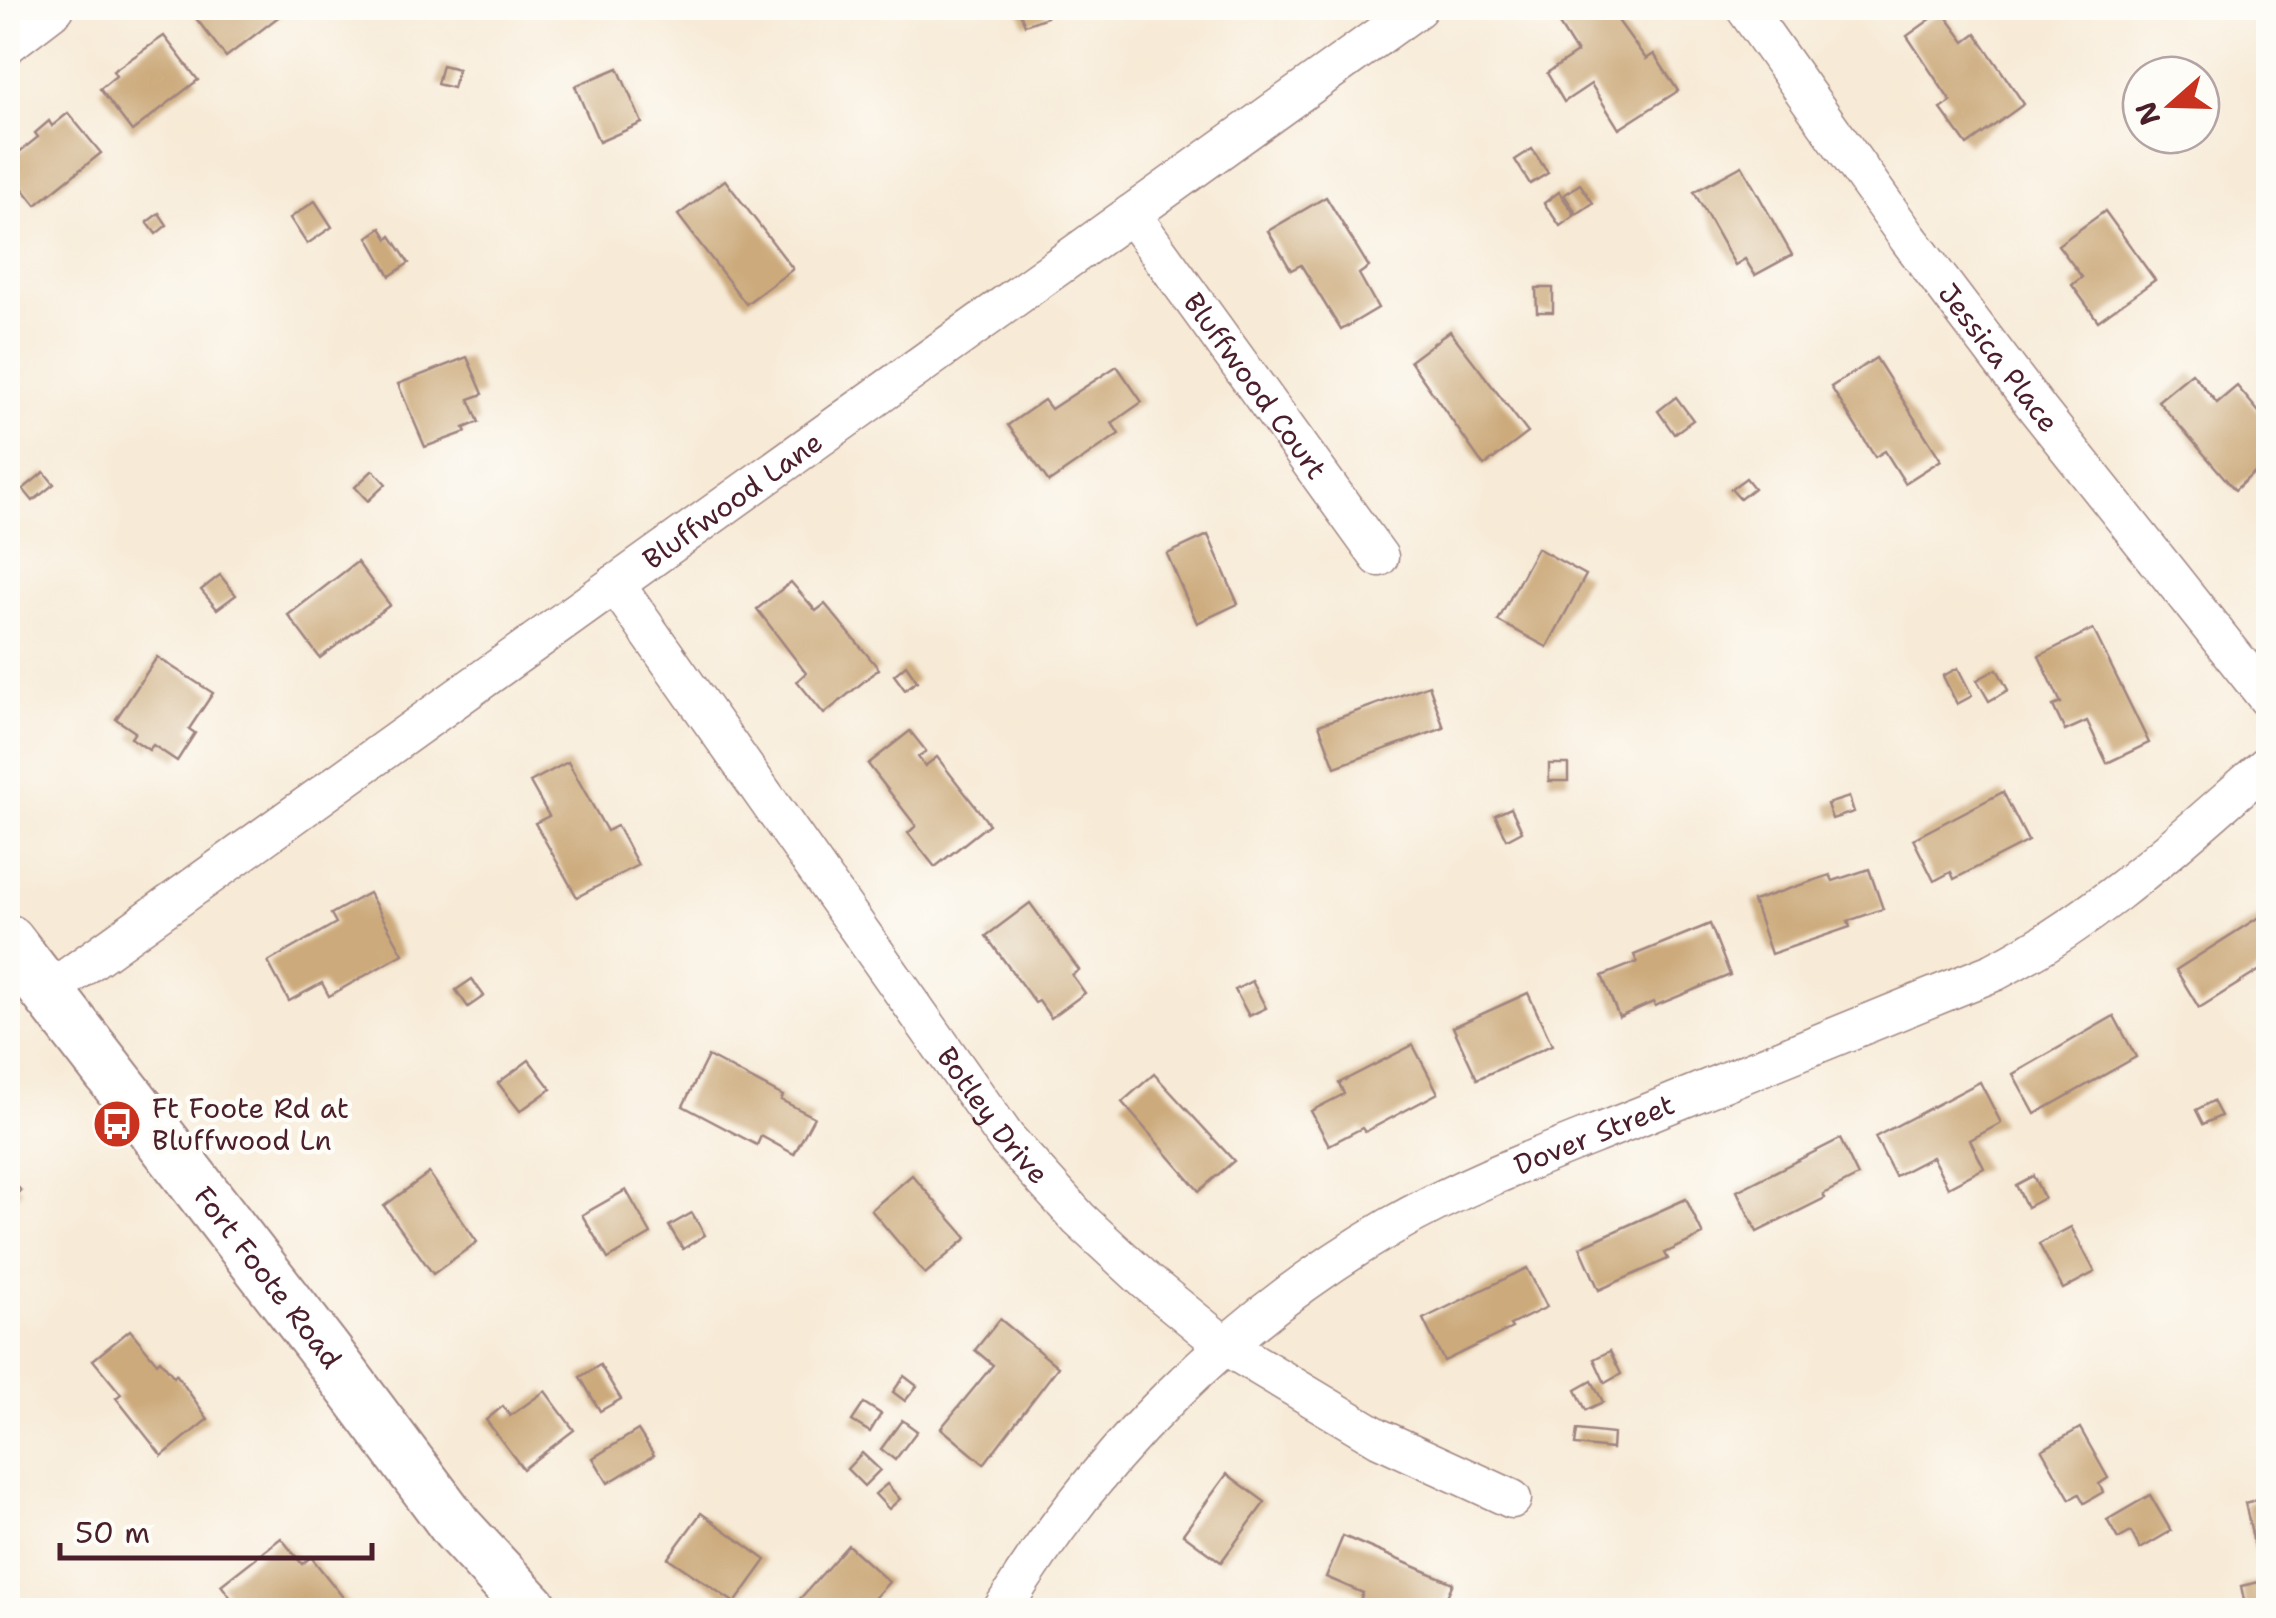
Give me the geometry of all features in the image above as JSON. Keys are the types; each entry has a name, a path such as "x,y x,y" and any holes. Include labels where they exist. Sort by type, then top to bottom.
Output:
{"street":[{"path":"8,44 55,8"},
{"name":"Bluffwood Lane","path":"46,992 1418,8"},
{"name":"Jessica Place","path":"1745,8 1908,238 2268,700"},
{"name":"Bluffwood Court","path":"1131,214 1379,557"},
{"name":"Botley Drive","path":"615,584 1006,1138 1078,1220 1146,1282 1224,1344 1380,1438 1512,1499"},
{"name":"Dover Street","path":"1002,1610 1074,1502 1159,1406 1224,1344 1386,1229 1436,1201 1994,972 2034,952 2113,898 2268,764"},
{"name":"Fort Foote Road","path":"8,941 458,1528 533,1610"}],"building":[{"path":"207,8 290,8 226,57 195,17"},
{"path":"1018,8 1043,8 1047,17 1025,25"},
{"path":"1565,8 1609,8 1646,59 1654,54 1678,91 1619,129 1591,84 1564,102 1547,73 1577,53 1553,15"},
{"path":"1942,11 1965,42 1976,34 2024,104 1967,145 1941,109 1951,102 1907,36"},
{"path":"164,36 198,80 132,131 100,89 116,76 113,71"},
{"path":"442,65 458,69 453,88 437,84"},
{"path":"618,68 642,123 599,142 575,86"},
{"path":"68,113 101,153 36,205 8,170 8,161 38,137 35,133 49,121 52,126"},
{"path":"1532,149 1548,173 1530,184 1515,160"},
{"path":"1742,166 1792,255 1755,275 1745,259 1735,265 1694,192"},
{"path":"725,180 793,269 746,304 678,215"},
{"path":"1580,184 1593,203 1577,214 1564,195"},
{"path":"1559,192 1575,215 1560,226 1544,203"},
{"path":"1326,197 1369,267 1359,274 1378,308 1341,330 1301,265 1291,270 1268,231"},
{"path":"315,201 332,227 307,244 290,218"},
{"path":"2105,211 2155,280 2098,321 2072,285 2082,277 2058,245"},
{"path":"159,213 167,225 156,234 147,222"},
{"path":"381,228 409,263 390,276 368,237"},
{"path":"1536,288 1553,288 1553,312 1537,312"},
{"path":"1450,331 1528,433 1484,466 1410,361"},
{"path":"467,357 483,394 469,399 479,422 464,428 466,432 425,447 398,384"},
{"path":"1876,358 1941,460 1905,483 1885,451 1875,457 1831,387"},
{"path":"1117,366 1142,402 1112,423 1119,434 1049,482 1008,425 1044,400 1051,409"},
{"path":"2192,373 2217,403 2237,386 2268,423 2268,460 2235,490 2158,401"},
{"path":"1676,397 1693,420 1674,434 1658,411"},
{"path":"373,470 386,484 368,501 355,487"},
{"path":"44,472 54,484 33,501 23,489"},
{"path":"1746,478 1754,488 1740,499 1731,489"},
{"path":"1208,535 1238,604 1197,623 1167,554"},
{"path":"1537,548 1586,575 1547,647 1498,621"},
{"path":"357,562 390,605 320,658 288,615"},
{"path":"220,575 236,595 217,609 201,590"},
{"path":"791,582 816,611 825,604 879,669 824,714 797,681 806,673 757,609"},
{"path":"2093,629 2149,743 2107,763 2087,721 2065,731 2053,706 2061,703 2039,656"},
{"path":"157,657 213,693 189,729 195,733 177,761 153,745 149,750 131,738 135,732 116,719"},
{"path":"906,665 917,681 905,690 894,675"},
{"path":"1958,668 1972,696 1957,704 1943,676"},
{"path":"1997,669 2008,690 1989,701 1977,680"},
{"path":"1429,685 1444,728 1335,767 1319,725"},
{"path":"910,731 926,751 918,757 925,766 937,757 989,824 935,867 908,833 916,826 868,764"},
{"path":"568,762 607,831 617,826 638,865 577,897 535,823 549,816 530,782"},
{"path":"1549,764 1568,764 1568,781 1549,781"},
{"path":"2003,792 2028,841 1954,879 1951,872 1934,881 1913,839"},
{"path":"1849,797 1854,812 1832,819 1827,804"},
{"path":"1511,808 1522,831 1507,839 1495,815"},
{"path":"1869,869 1883,909 1848,921 1850,927 1771,954 1753,901 1830,875 1833,881"},
{"path":"369,893 403,954 329,996 322,983 289,1001 268,962 336,923 331,914"},
{"path":"1030,903 1079,970 1072,975 1085,993 1051,1018 1039,1001 1035,1003 986,936"},
{"path":"2259,917 2268,932 2268,965 2199,1008 2176,970"},
{"path":"1710,924 1730,975 1619,1017 1602,976 1637,962 1634,955"},
{"path":"472,979 484,996 468,1007 456,990"},
{"path":"1252,981 1266,1008 1249,1016 1235,990"},
{"path":"1528,993 1552,1045 1477,1079 1453,1027"},
{"path":"2114,1016 2136,1057 2035,1114 2013,1074"},
{"path":"1413,1045 1438,1093 1365,1132 1362,1128 1329,1145 1311,1111 1344,1094 1339,1083"},
{"path":"708,1056 814,1117 794,1154 761,1136 757,1145 683,1106"},
{"path":"529,1060 551,1089 520,1111 498,1083"},
{"path":"1154,1074 1234,1161 1199,1191 1122,1102"},
{"path":"1980,1082 2001,1123 1970,1140 1984,1168 1948,1187 1932,1157 1895,1176 1875,1137"},
{"path":"2213,1101 2221,1116 2203,1124 2196,1110"},
{"path":"1840,1139 1858,1176 1823,1194 1825,1198 1757,1232 1737,1191"},
{"path":"429,1173 477,1242 433,1274 384,1206"},
{"path":"8,1174 21,1191 8,1201"},
{"path":"912,1175 967,1238 925,1274 871,1210"},
{"path":"2033,1176 2044,1198 2027,1207 2016,1185"},
{"path":"626,1190 651,1234 608,1259 582,1215"},
{"path":"1686,1199 1703,1235 1665,1253 1668,1259 1599,1290 1580,1247"},
{"path":"692,1213 705,1235 683,1249 669,1226"},
{"path":"2071,1227 2095,1272 2063,1289 2039,1244"},
{"path":"1527,1268 1547,1307 1444,1361 1423,1319"},
{"path":"1000,1319 1058,1367 984,1464 941,1428 993,1365 975,1350"},
{"path":"130,1330 157,1363 160,1360 174,1377 176,1374 208,1419 162,1456 116,1398 121,1394 93,1360"},
{"path":"1610,1351 1621,1374 1605,1383 1594,1359"},
{"path":"600,1365 621,1399 600,1411 580,1377"},
{"path":"904,1376 917,1386 905,1401 893,1392"},
{"path":"1592,1381 1603,1402 1586,1410 1576,1390"},
{"path":"545,1391 574,1430 523,1469 486,1420 503,1406 510,1416"},
{"path":"864,1403 881,1414 870,1432 852,1421"},
{"path":"902,1420 917,1431 895,1460 881,1449"},
{"path":"2080,1428 2108,1478 2099,1484 2103,1492 2084,1503 2079,1494 2070,1499 2042,1450"},
{"path":"638,1430 654,1455 608,1483 593,1458"},
{"path":"1577,1430 1613,1434 1612,1449 1575,1445"},
{"path":"862,1453 880,1470 864,1486 847,1469"},
{"path":"1227,1474 1265,1502 1221,1562 1183,1534"},
{"path":"887,1484 900,1499 889,1509 875,1494"},
{"path":"2150,1495 2171,1531 2140,1549 2131,1532 2118,1539 2107,1520"},
{"path":"2268,1497 2267,1561 2264,1550 2256,1552 2245,1503"},
{"path":"701,1513 766,1560 735,1603 668,1558"},
{"path":"1343,1536 1453,1583 1441,1610 1399,1610 1387,1606 1385,1610 1356,1610 1363,1593 1326,1577"},
{"path":"281,1538 302,1564 311,1557 353,1610 240,1610 221,1585"},
{"path":"848,1545 889,1582 863,1610 790,1610"},
{"path":"2268,1580 2268,1610 2246,1610 2241,1586"}],"place":[{"name":"Ft Foote Rd at Bluffwood Ln","path":"117,1124"}]}
